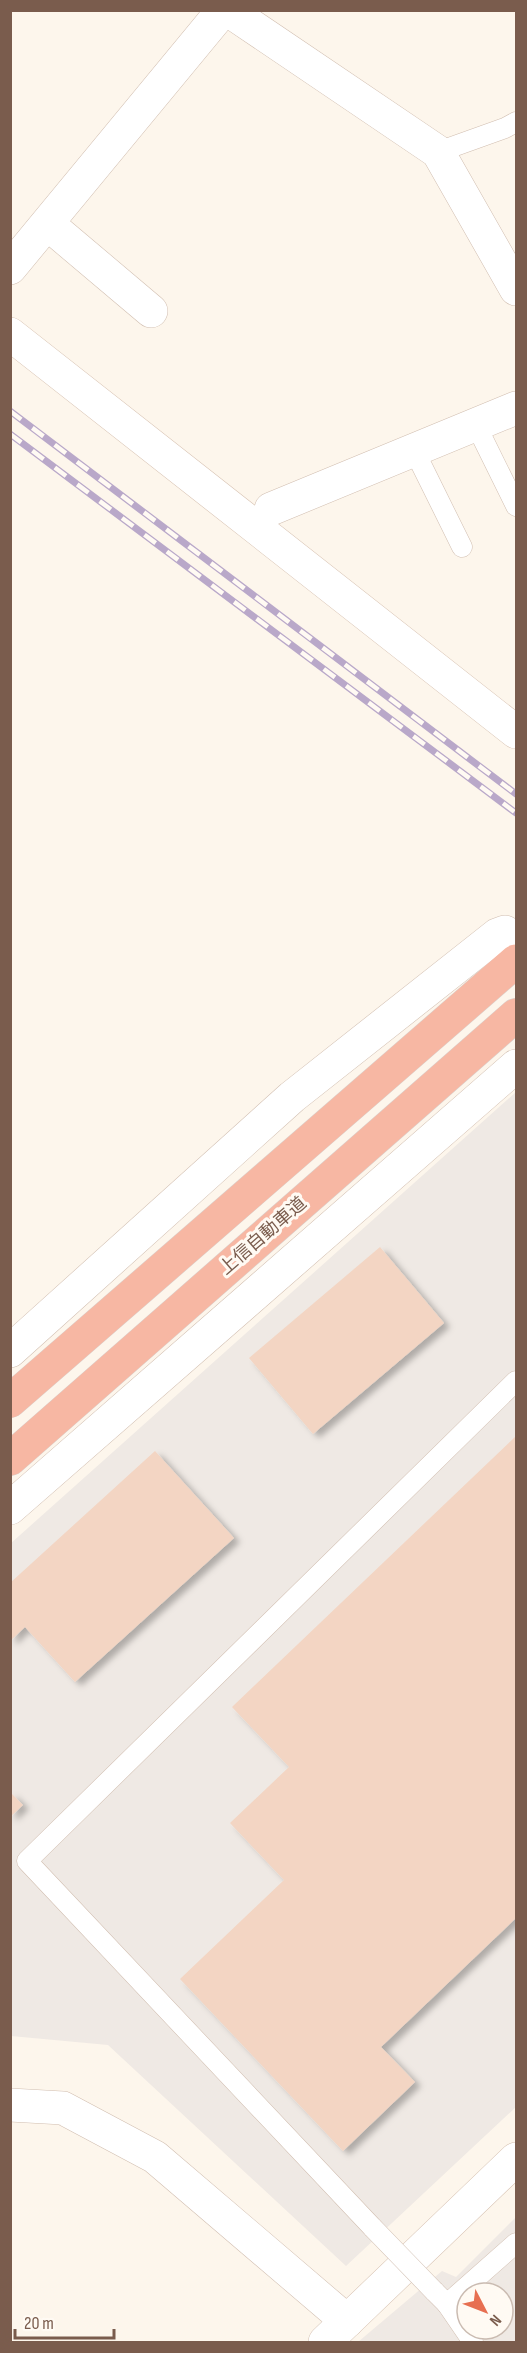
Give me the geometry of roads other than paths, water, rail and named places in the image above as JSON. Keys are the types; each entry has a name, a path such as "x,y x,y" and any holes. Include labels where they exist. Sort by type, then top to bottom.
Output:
{"highway":[{"path":"10,1401 516,961"},
{"name":"上信自動車道","path":"10,1459 516,1015"}],"street":[{"path":"10,268 223,10"},
{"path":"228,10 438,152 516,289"},
{"path":"48,224 152,310"},
{"path":"10,334 516,732"},
{"path":"272,509 516,408"},
{"path":"10,1351 292,1097 497,935 505,932 516,947"},
{"path":"10,1508 516,1066"},
{"path":"10,2105 63,2108 155,2157 336,2332 516,2159"}],"lane":[{"path":"438,152 506,128 516,122"},
{"path":"476,424 516,506"},
{"path":"414,450 462,547"},
{"path":"473,2343 440,2298 27,1861 516,1381"},
{"path":"440,2298 516,2243"}],"railway":[{"path":"10,411 516,794"},
{"path":"10,434 516,813"}]}
